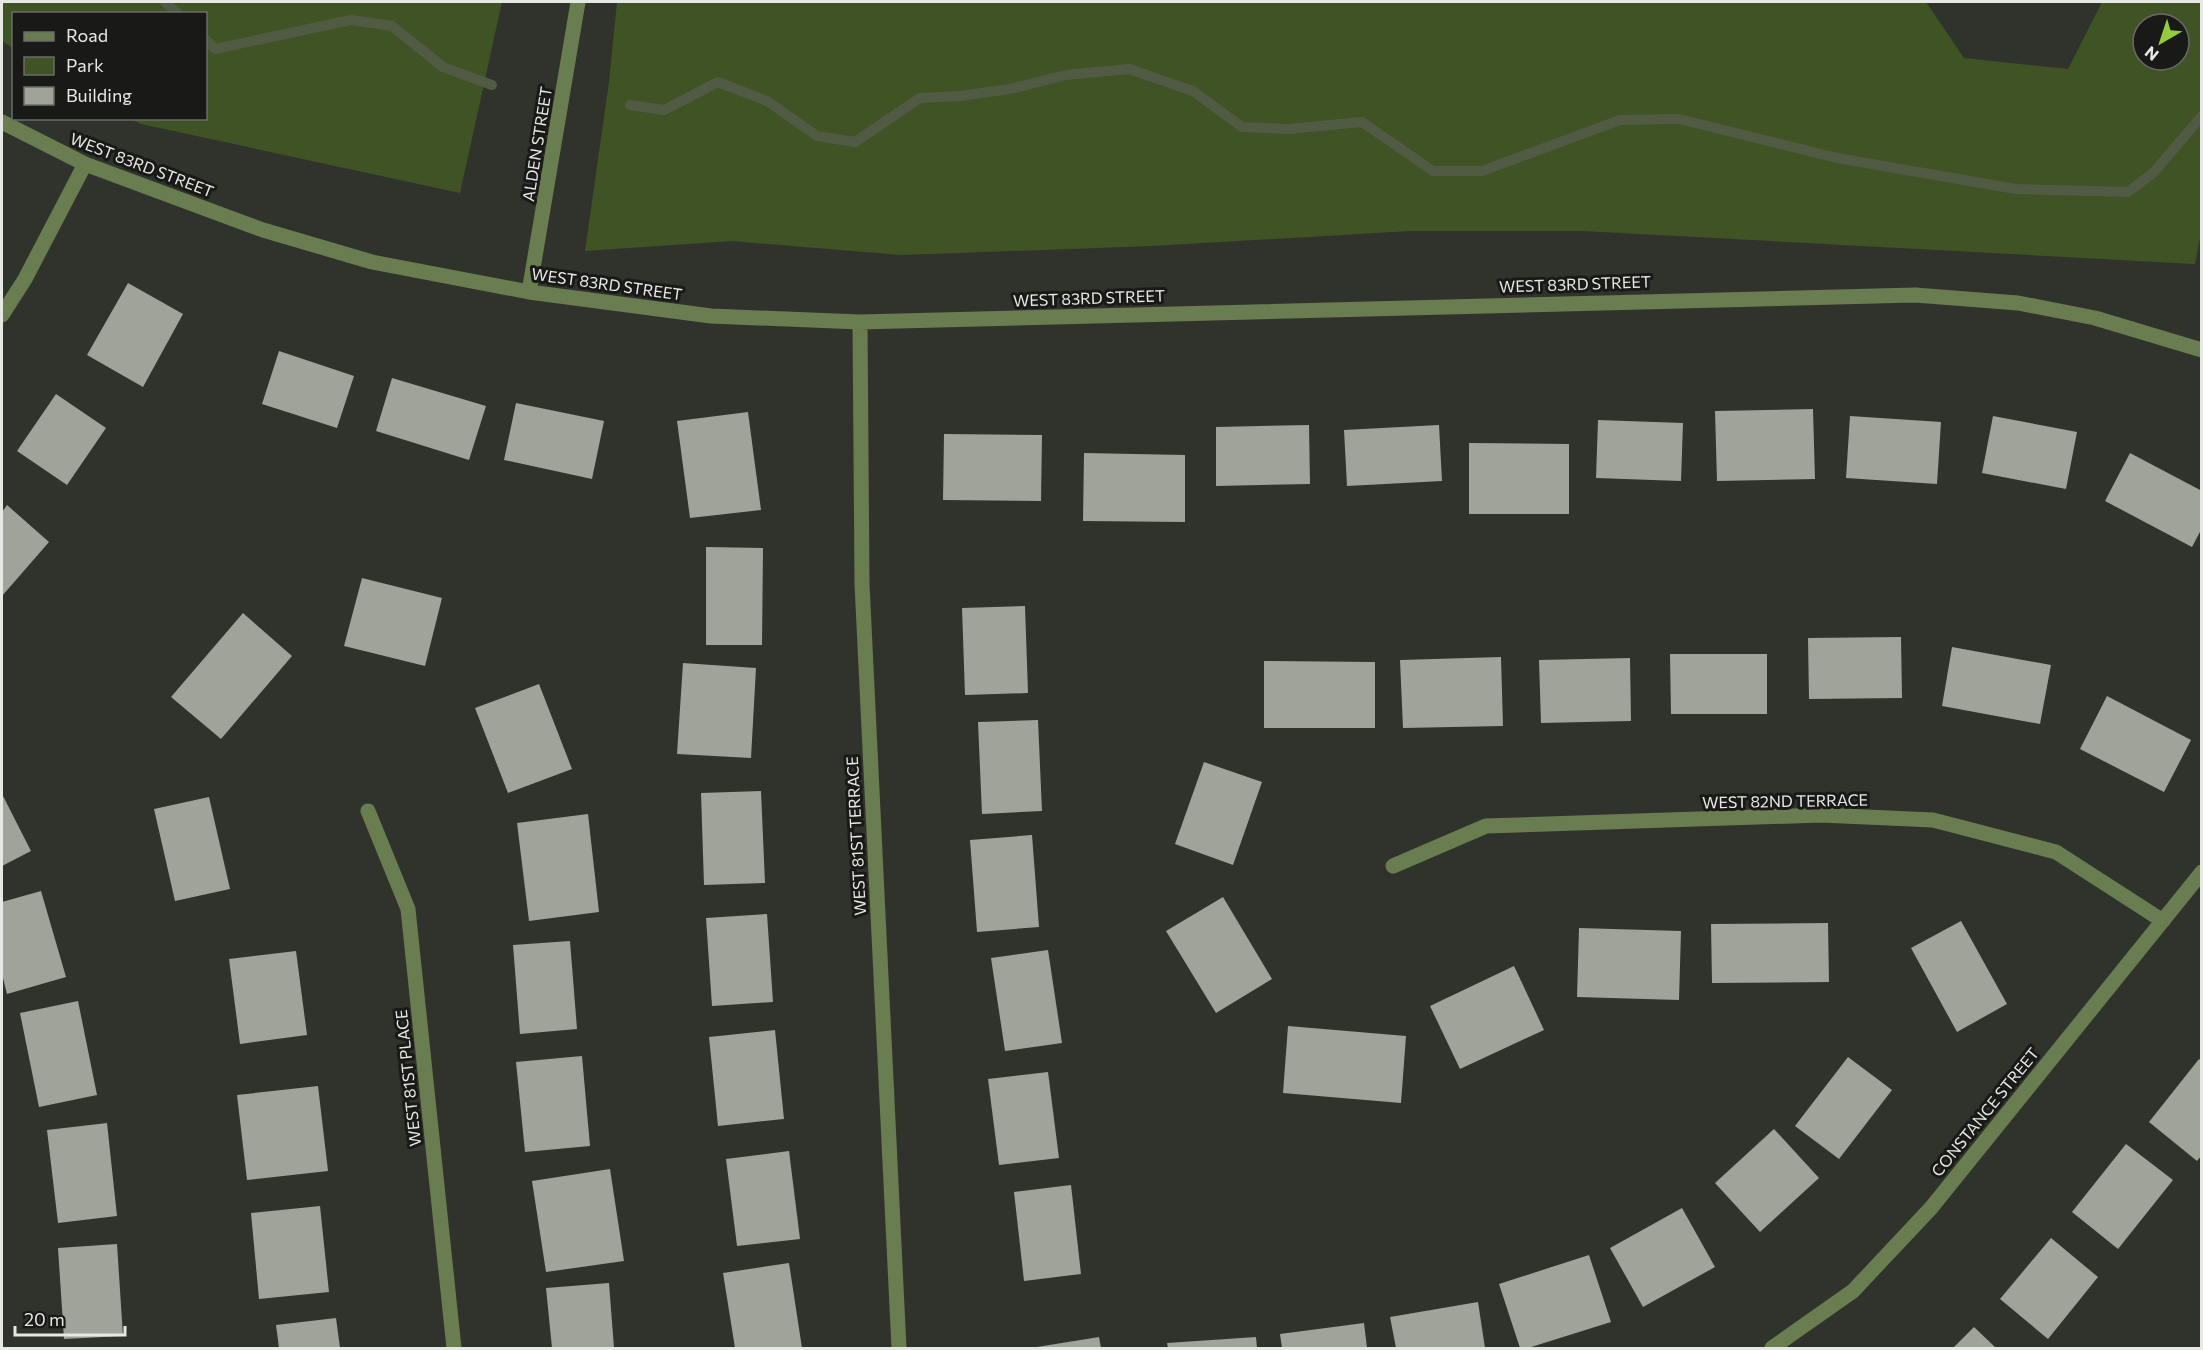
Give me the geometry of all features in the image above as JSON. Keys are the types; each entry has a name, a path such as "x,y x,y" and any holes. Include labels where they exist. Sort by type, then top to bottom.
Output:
{"street":[{"name":"ALDEN STREET","path":"529,292 558,134 578,2"},
{"name":"WEST 83RD STREET","path":"2,122 85,164 263,230 372,262 529,292 711,316 860,322 1915,295 2018,303 2073,314 2202,350"},
{"path":"2,315 25,279 85,164"},
{"name":"WEST 81ST TERRACE","path":"860,322 862,584 899,1348"},
{"name":"WEST 81ST PLACE","path":"368,811 408,909 454,1348"},
{"name":"WEST 82ND TERRACE","path":"1393,866 1486,826 1821,815 1933,820 2056,852 2163,921"},
{"name":"CONSTANCE STREET","path":"1772,1348 1853,1291 1931,1208 2202,872"}],"green space":[{"path":"2,2 502,2 460,193 141,124 133,120 207,120 207,12 12,12 12,47 2,41"},
{"path":"617,2 1926,2 1964,58 2068,69 2102,2 2201,2 2201,233 2195,264 1583,231 1410,231 1152,246 901,255 732,241 585,251 609,82"}],"building":[{"path":"128,283 183,314 143,387 87,355"},
{"path":"279,351 354,376 337,428 262,404"},
{"path":"392,378 486,406 469,460 376,431"},
{"path":"56,394 106,428 67,485 17,451"},
{"path":"516,403 604,421 592,479 504,460"},
{"path":"1813,409 1815,479 1717,481 1715,411"},
{"path":"748,412 761,510 690,518 677,421"},
{"path":"1850,416 1941,422 1937,484 1846,478"},
{"path":"1993,416 2077,432 2066,489 1982,473"},
{"path":"1598,420 1683,423 1681,481 1596,478"},
{"path":"1309,425 1310,484 1216,486 1216,427"},
{"path":"1439,425 1442,481 1347,486 1344,430"},
{"path":"944,434 1042,435 1041,501 943,500"},
{"path":"1469,443 1569,444 1569,514 1469,514"},
{"path":"1084,453 1185,455 1185,522 1083,521"},
{"path":"2130,453 2202,491 2202,528 2192,547 2105,501"},
{"path":"7,505 49,542 2,596 2,512"},
{"path":"706,547 763,548 762,645 706,645"},
{"path":"362,578 442,598 425,666 344,646"},
{"path":"1025,606 1028,693 965,695 962,608"},
{"path":"243,613 292,656 221,739 171,697"},
{"path":"1901,637 1902,698 1809,699 1808,638"},
{"path":"1952,647 2051,665 2040,724 1942,706"},
{"path":"1670,654 1767,654 1767,714 1671,714"},
{"path":"1501,657 1503,726 1403,728 1400,660"},
{"path":"1630,658 1631,721 1541,723 1539,660"},
{"path":"1264,661 1375,662 1375,728 1264,728"},
{"path":"683,663 756,668 751,758 677,754"},
{"path":"539,684 572,769 508,793 475,708"},
{"path":"2107,696 2191,740 2164,792 2080,749"},
{"path":"1038,720 1042,811 982,814 978,722"},
{"path":"1204,762 1262,782 1233,865 1175,844"},
{"path":"761,791 765,883 704,885 701,793"},
{"path":"2,794 31,851 2,866"},
{"path":"209,797 230,889 175,901 154,809"},
{"path":"588,814 599,912 529,921 517,823"},
{"path":"1032,835 1039,927 977,932 970,840"},
{"path":"41,891 66,977 7,994 2,974 2,902"},
{"path":"1223,897 1272,979 1216,1013 1166,931"},
{"path":"767,914 773,1002 712,1006 706,918"},
{"path":"1961,921 2007,1004 1957,1032 1911,948"},
{"path":"1828,923 1829,982 1712,983 1711,924"},
{"path":"1579,928 1681,931 1679,1000 1577,997"},
{"path":"570,941 577,1029 520,1034 513,945"},
{"path":"1048,950 1062,1043 1005,1051 991,958"},
{"path":"296,951 307,1035 240,1044 229,959"},
{"path":"1514,966 1544,1030 1460,1069 1430,1006"},
{"path":"78,1001 97,1095 39,1107 20,1013"},
{"path":"1288,1026 1406,1036 1401,1103 1283,1093"},
{"path":"775,1030 784,1119 718,1126 709,1037"},
{"path":"582,1056 590,1146 525,1152 516,1062"},
{"path":"1848,1057 1892,1090 1839,1159 1795,1126"},
{"path":"2199,1059 2202,1061 2202,1155 2197,1161 2149,1122"},
{"path":"1048,1072 1059,1158 999,1165 988,1079"},
{"path":"318,1086 328,1171 247,1180 237,1095"},
{"path":"107,1123 117,1216 58,1223 47,1130"},
{"path":"1774,1129 1819,1178 1760,1232 1715,1183"},
{"path":"2126,1144 2173,1180 2118,1249 2072,1212"},
{"path":"789,1151 800,1239 737,1246 726,1159"},
{"path":"610,1169 624,1261 546,1272 532,1181"},
{"path":"1071,1185 1081,1274 1024,1281 1014,1192"},
{"path":"320,1206 329,1292 259,1299 251,1213"},
{"path":"1682,1208 1715,1267 1643,1307 1610,1248"},
{"path":"2051,1238 2098,1277 2048,1339 2000,1299"},
{"path":"117,1244 123,1336 64,1339 58,1248"},
{"path":"1589,1255 1611,1322 1528,1348 1520,1348 1499,1284"},
{"path":"789,1263 802,1348 735,1348 723,1273"},
{"path":"609,1283 614,1348 552,1348 546,1288"},
{"path":"1478,1302 1485,1348 1396,1348 1390,1317"},
{"path":"336,1318 340,1348 279,1348 276,1325"},
{"path":"1364,1323 1367,1348 1282,1348 1280,1334"},
{"path":"1974,1327 1996,1348 1953,1348"},
{"path":"1099,1337 1101,1348 1037,1348 1037,1347"},
{"path":"1256,1337 1257,1348 1168,1348 1167,1343"}],"waterway":[{"path":"165,2 176,12"},
{"path":"207,41 215,49 351,20 392,26 443,67 492,85"},
{"path":"630,105 664,110 718,82 767,101 817,136 855,142 920,98 960,96 1010,89 1066,75 1129,69 1193,91 1242,127 1289,129 1362,122 1433,171 1482,171 1620,120 1679,119 1837,158 2016,189 2128,192 2153,173 2202,116"}]}
